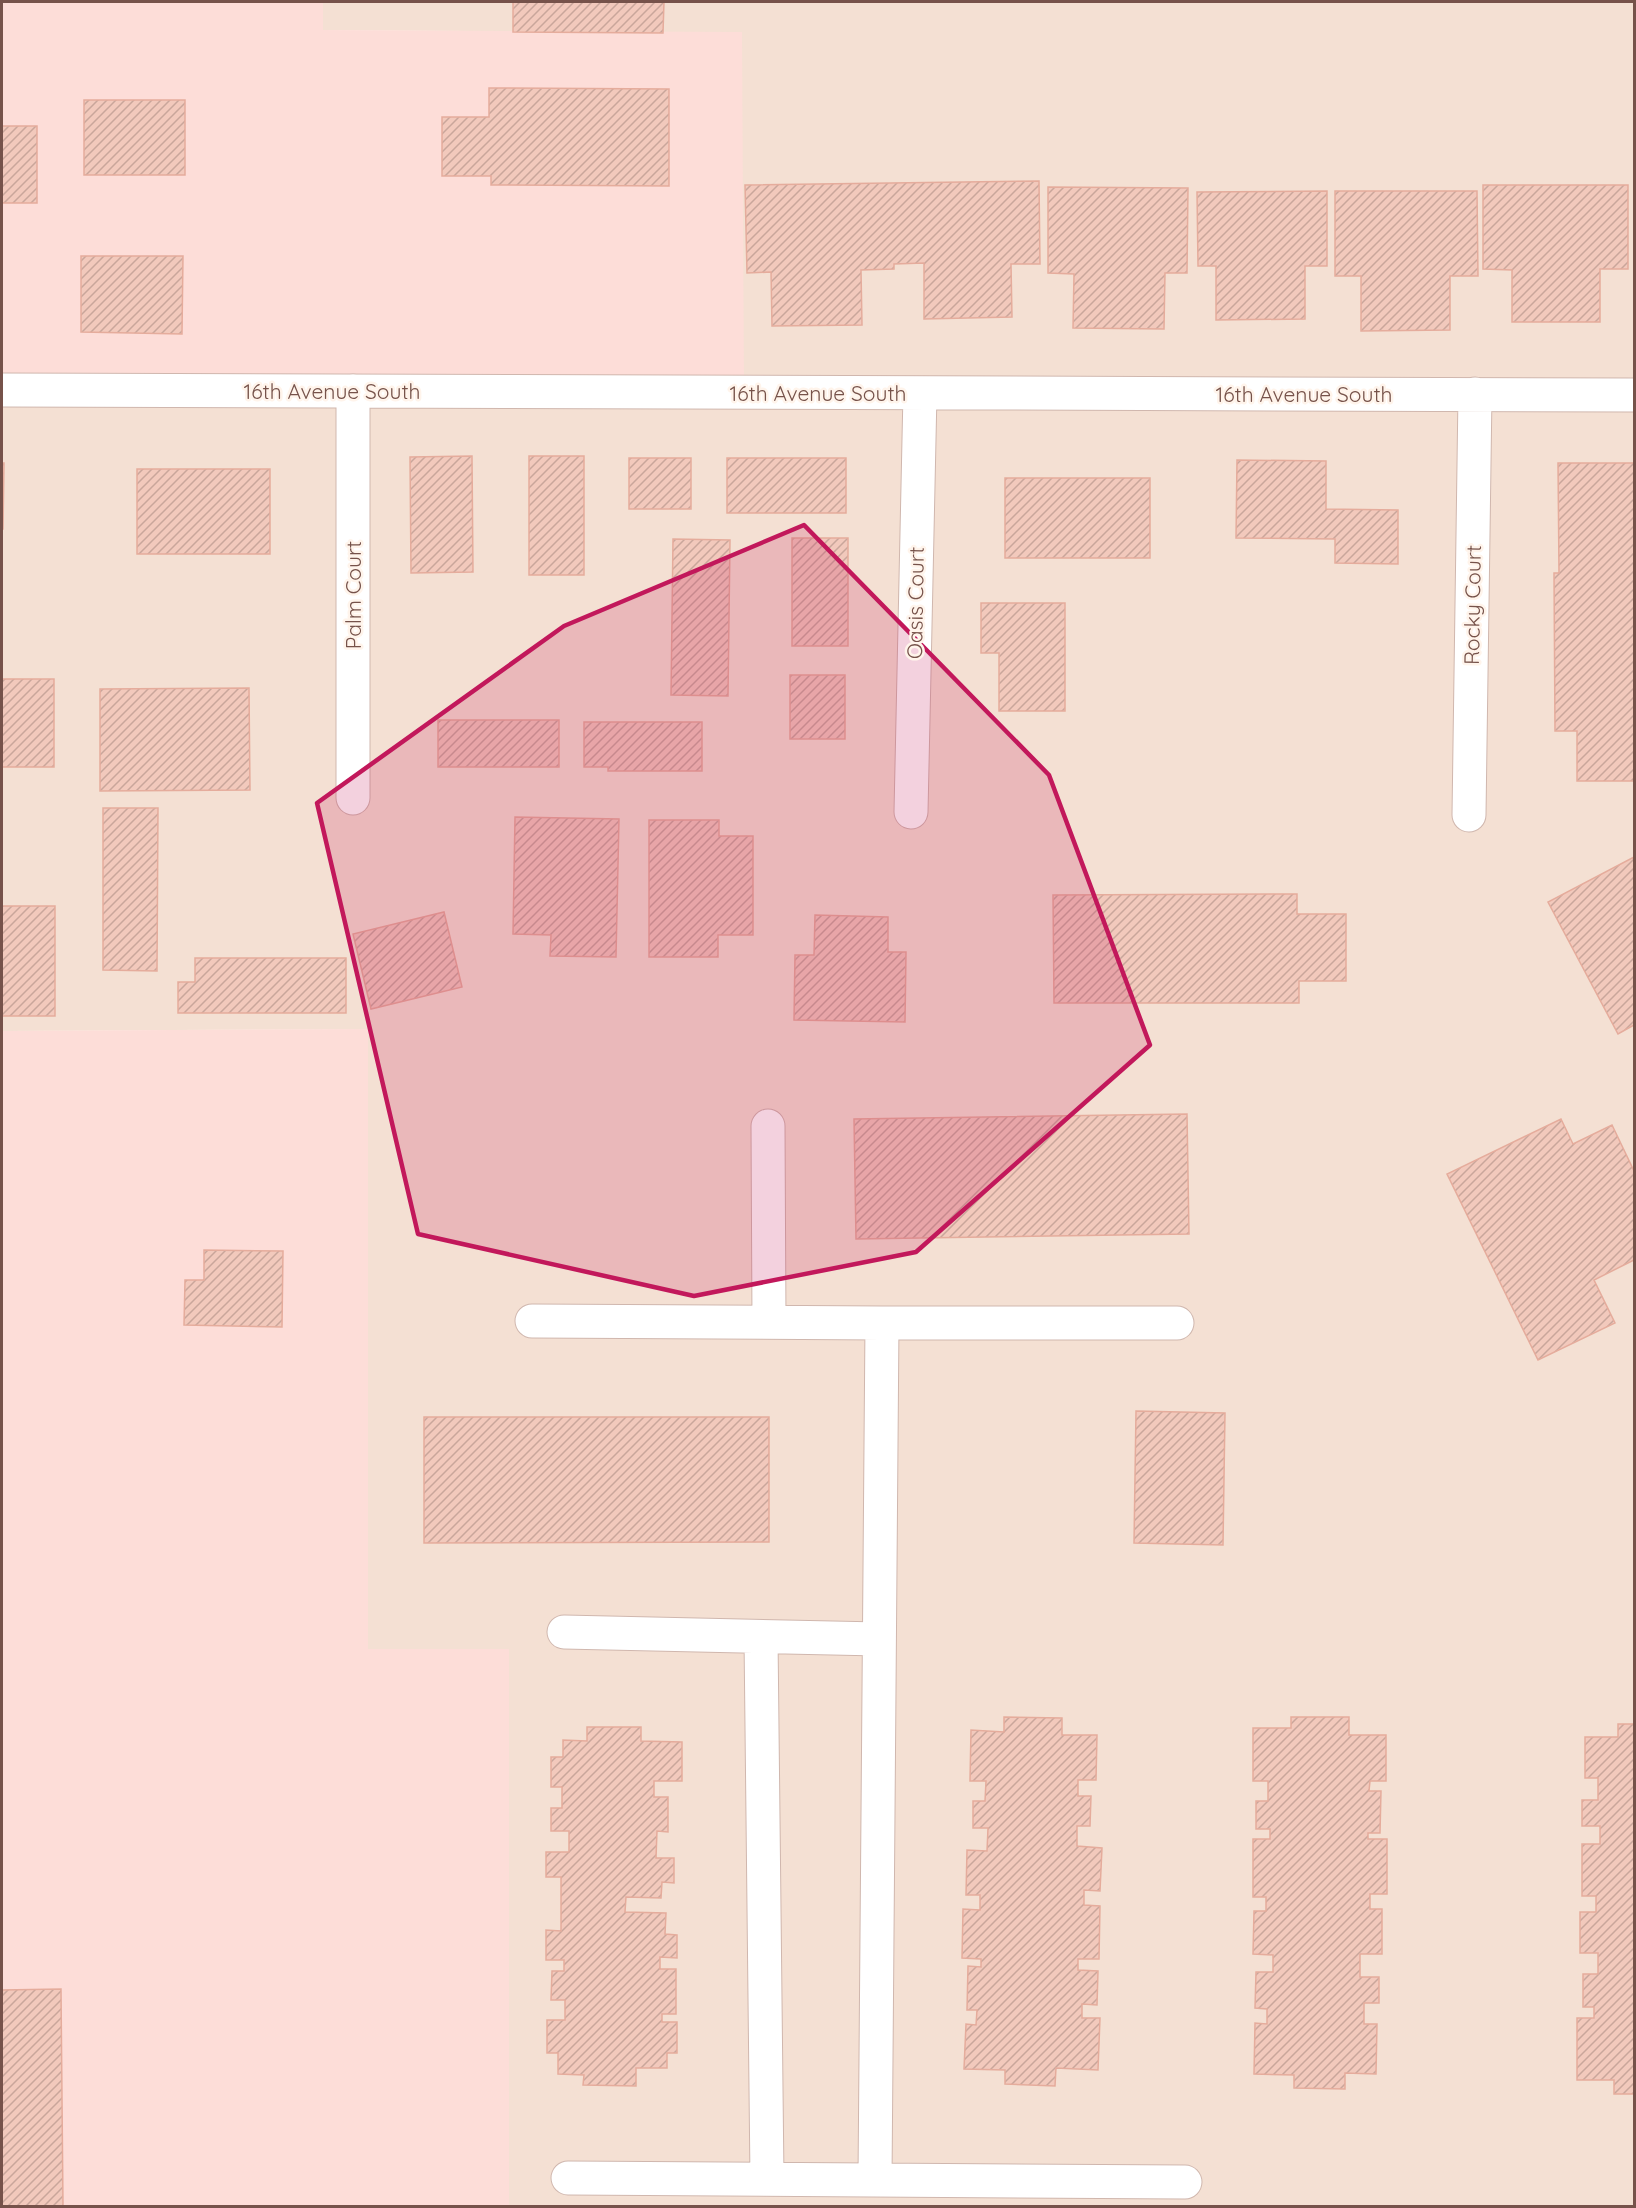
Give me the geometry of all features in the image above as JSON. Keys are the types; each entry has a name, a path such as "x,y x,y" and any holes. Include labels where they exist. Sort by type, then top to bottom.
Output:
{"street":[{"name":"16th Avenue South","path":"2,390 1635,395"},
{"name":"Palm Court","path":"353,391 353,798"},
{"name":"Oasis Court","path":"911,813 920,393"},
{"name":"Rocky Court","path":"1469,815 1475,394"},
{"path":"768,1125 769,1322"},
{"path":"532,1321 1177,1323"},
{"path":"875,2180 882,1323"},
{"path":"564,1632 879,1639"},
{"path":"761,1637 766,2179"},
{"path":"568,2178 1185,2182"}],"highlighted area":[{"path":"804,525 1049,775 1150,1045 916,1252 694,1296 418,1234 317,803 564,626"}],"shaded area":[{"path":"2,2 323,2 323,30 742,32 744,392 2,390"},
{"path":"323,2 1634,2 1634,2206 509,2206 509,1650 368,1649 368,1029 2,1031 2,390 741,33 323,30"},
{"path":"368,1029 368,1649 509,1649 509,2206 2,2206 2,1031"}],"building":[{"path":"513,2 664,2 663,33 513,32"},
{"path":"489,88 669,89 669,186 491,185 491,176 442,176 442,117 489,117"},
{"path":"84,100 185,100 185,175 84,175"},
{"path":"2,126 37,126 37,203 2,203"},
{"path":"1039,181 1040,264 1011,264 1012,317 924,319 924,263 894,264 894,269 861,270 862,325 772,326 771,272 747,273 745,185"},
{"path":"1483,185 1628,185 1628,269 1600,269 1600,322 1512,322 1512,270 1483,269"},
{"path":"1048,187 1188,188 1187,273 1165,273 1164,329 1073,328 1074,274 1048,273"},
{"path":"1327,191 1327,266 1305,266 1305,319 1216,320 1216,266 1198,266 1197,192"},
{"path":"1335,191 1477,191 1478,276 1450,276 1450,330 1361,331 1361,276 1335,276"},
{"path":"81,256 183,256 182,334 81,332"},
{"path":"472,456 473,572 411,573 410,457"},
{"path":"529,456 584,456 584,575 529,575"},
{"path":"629,458 691,458 691,509 629,509"},
{"path":"727,458 846,458 846,513 727,513"},
{"path":"1237,460 1326,461 1326,509 1398,510 1398,564 1335,563 1335,539 1236,538"},
{"path":"2,463 4,463 3,529 2,529"},
{"path":"1558,463 1634,463 1634,781 1577,781 1577,731 1555,731 1554,573 1559,573"},
{"path":"137,469 270,469 270,554 137,554"},
{"path":"1005,478 1150,478 1150,558 1005,558"},
{"path":"792,538 848,538 848,646 792,646"},
{"path":"673,539 730,540 728,696 671,695"},
{"path":"981,603 1065,603 1065,711 999,711 999,653 981,653"},
{"path":"790,675 845,675 845,739 790,739"},
{"path":"2,679 54,679 54,767 2,767"},
{"path":"249,688 250,790 100,791 100,689"},
{"path":"438,720 559,720 559,767 438,767"},
{"path":"584,722 702,722 702,771 608,771 608,767 584,767"},
{"path":"103,808 158,808 157,971 103,970"},
{"path":"515,817 619,819 616,957 550,956 551,935 513,934"},
{"path":"649,820 719,820 719,836 753,836 753,935 718,935 718,957 649,957"},
{"path":"1634,857 1634,1025 1618,1034 1548,902"},
{"path":"1297,894 1297,914 1346,914 1346,981 1299,981 1299,1003 1054,1003 1053,895"},
{"path":"2,906 55,906 55,1016 2,1016"},
{"path":"444,912 462,987 371,1009 353,934"},
{"path":"815,915 888,917 888,952 906,952 905,1022 794,1020 795,955 814,955"},
{"path":"195,958 346,958 346,1013 178,1013 178,982 195,982"},
{"path":"1187,1114 1189,1234 856,1239 854,1119"},
{"path":"1561,1119 1573,1144 1612,1125 1634,1171 1634,1260 1594,1280 1615,1323 1538,1360 1447,1174"},
{"path":"204,1250 283,1251 282,1327 184,1325 185,1280 204,1280"},
{"path":"1136,1411 1225,1413 1223,1545 1134,1543"},
{"path":"424,1417 769,1417 769,1542 424,1543"},
{"path":"1004,1717 1062,1718 1062,1735 1097,1735 1096,1780 1078,1780 1078,1796 1091,1796 1090,1826 1077,1826 1077,1846 1102,1848 1100,1891 1084,1890 1084,1905 1100,1906 1099,1959 1078,1959 1078,1970 1098,1971 1097,2005 1082,2004 1082,2018 1100,2018 1098,2070 1056,2068 1055,2086 1005,2084 1005,2070 964,2069 966,2024 976,2025 977,2010 967,2010 968,1966 981,1967 981,1959 962,1958 963,1909 980,1910 980,1895 966,1895 967,1850 987,1851 988,1828 973,1828 973,1801 985,1801 986,1781 970,1781 971,1730 1004,1732"},
{"path":"1291,1717 1349,1717 1349,1735 1386,1735 1386,1781 1370,1781 1369,1791 1381,1791 1380,1833 1368,1833 1368,1839 1387,1839 1387,1894 1370,1894 1370,1909 1382,1909 1382,1954 1360,1954 1360,1977 1379,1977 1379,2003 1364,2003 1364,2024 1377,2024 1376,2074 1345,2073 1345,2089 1294,2088 1294,2075 1254,2074 1255,2023 1267,2024 1267,2009 1255,2008 1256,1972 1273,1972 1273,1955 1253,1954 1254,1911 1266,1911 1266,1897 1253,1897 1253,1839 1270,1839 1270,1829 1256,1829 1256,1801 1268,1801 1268,1781 1253,1781 1253,1728 1291,1728"},
{"path":"1618,1724 1634,1724 1634,2094 1614,2094 1614,2080 1577,2080 1577,2018 1594,2018 1594,2007 1583,2007 1583,1974 1598,1974 1598,1953 1580,1953 1580,1912 1596,1912 1596,1896 1582,1896 1582,1844 1600,1844 1600,1826 1582,1826 1582,1800 1598,1800 1598,1778 1585,1778 1585,1737 1618,1737"},
{"path":"587,1727 641,1727 641,1741 682,1742 682,1781 654,1781 654,1797 668,1797 668,1832 657,1831 656,1858 674,1858 674,1883 662,1882 661,1898 626,1897 625,1912 666,1913 665,1934 677,1935 677,1958 660,1957 660,1969 676,1969 676,2014 662,2014 662,2022 677,2022 677,2053 667,2053 667,2068 636,2068 636,2086 583,2085 584,2075 558,2074 558,2053 547,2053 547,2020 565,2020 565,2000 551,2000 552,1971 564,1971 564,1960 546,1960 546,1930 561,1931 561,1877 546,1877 546,1852 569,1852 569,1831 551,1831 551,1808 562,1808 562,1787 551,1787 551,1757 563,1757 563,1740 587,1741"},
{"path":"61,1989 63,2206 2,2206 2,1990"}]}
